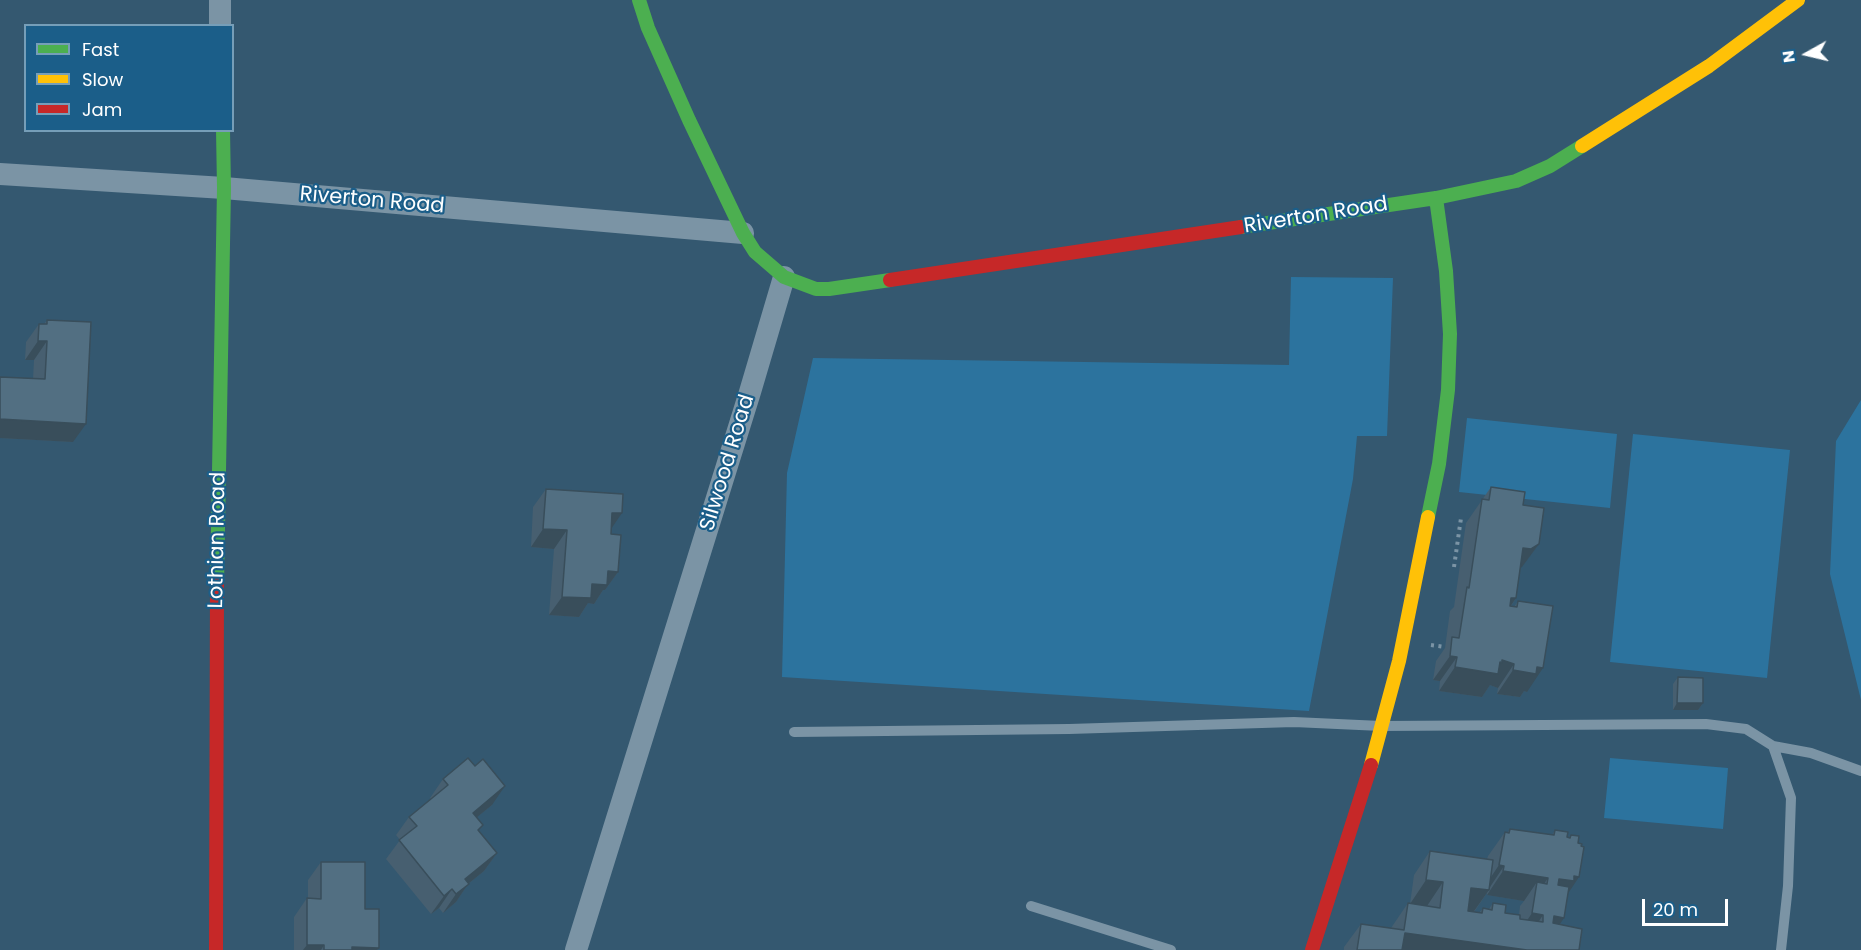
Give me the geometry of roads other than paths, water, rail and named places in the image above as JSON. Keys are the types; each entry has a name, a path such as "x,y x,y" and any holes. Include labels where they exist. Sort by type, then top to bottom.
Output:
{"street":[{"path":"220,0 220,24"},
{"path":"639,0 648,28 743,233 755,252 784,277"},
{"name":"Riverton Road","path":"784,277 816,289 829,289 1436,198 1516,181 1550,166 1708,66 1798,0"},
{"name":"Lothian Road","path":"216,950 217,608 223,132"},
{"name":"Riverton Road","path":"0,174 224,188 743,233"},
{"path":"1312,950 1363,795 1399,661 1439,464 1448,390 1450,334 1446,271 1436,198"},
{"name":"Silwood Road","path":"576,950 784,277"}],"lane":[{"path":"794,732 1069,729 1294,722 1381,726 1706,724 1746,729 1773,746 1811,753 1861,771"},
{"path":"1773,746 1791,798 1788,886 1781,950"},
{"path":"1031,906 1171,950"}]}
